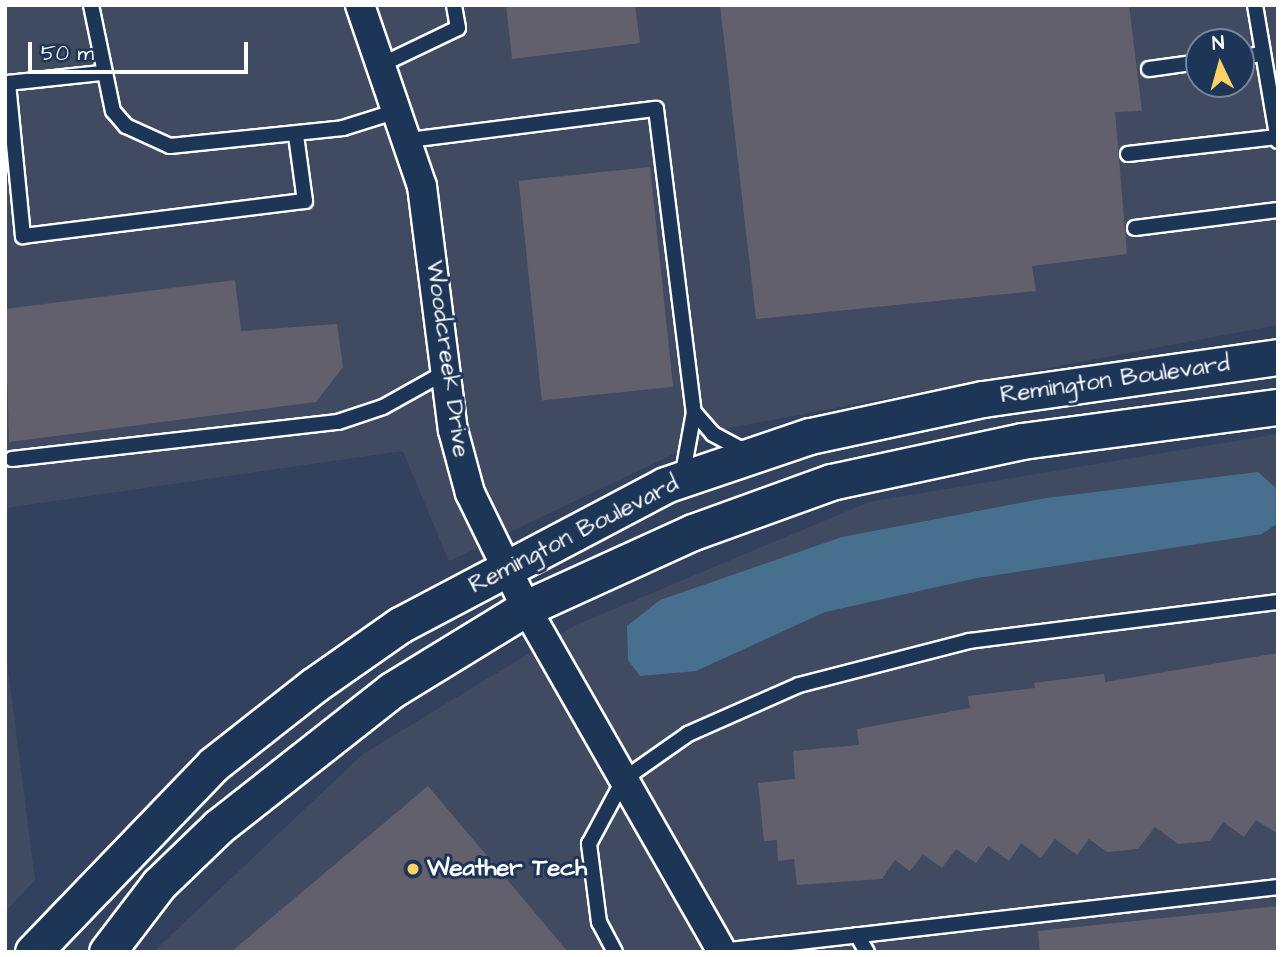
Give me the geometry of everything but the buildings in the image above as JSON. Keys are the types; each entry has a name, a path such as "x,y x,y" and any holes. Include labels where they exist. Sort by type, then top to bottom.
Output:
{"street":[{"name":"Woodcreek Drive","path":"360,5 400,110 422,186 446,372 470,493 526,608 721,951"},
{"name":"Remington Boulevard","path":"33,952 214,764 400,625 505,568 681,479 810,436 983,400 1278,357"},
{"name":"Remington Boulevard","path":"107,952 159,884 218,827 392,690 526,608 693,532 831,482 1022,441 1278,407"}],"lane":[{"path":"90,5 101,73 126,126 170,146 296,135 400,110"},
{"path":"383,64 458,27 454,5"},
{"path":"1128,154 1277,139 1255,5"},
{"path":"1255,55 1263,54"},
{"path":"1149,68 1185,64"},
{"path":"101,73 8,83 23,236 305,201 296,135"},
{"path":"410,140 656,109 694,412 681,479"},
{"path":"1135,228 1278,209"},
{"path":"12,459 338,422 383,407 446,372"},
{"path":"694,412 713,434 752,456"},
{"path":"615,952 599,922 589,844 624,779 688,734 799,685 969,641 1278,602"},
{"path":"721,951 1278,887"},
{"path":"857,935 867,952"}],"shaded area":[{"path":"5,5 1278,5 1278,325 728,428 449,561 403,451 5,508"},
{"path":"1278,434 1278,952 153,952 363,754 576,625 869,502"},
{"path":"1258,472 1278,490 1278,523 1262,534 977,578 825,612 696,671 640,676 628,660 627,626 660,600 842,537 1046,498"},
{"path":"5,646 35,880 5,912"}],"place":[{"name":"Weather Tech","path":"413,869"}]}
